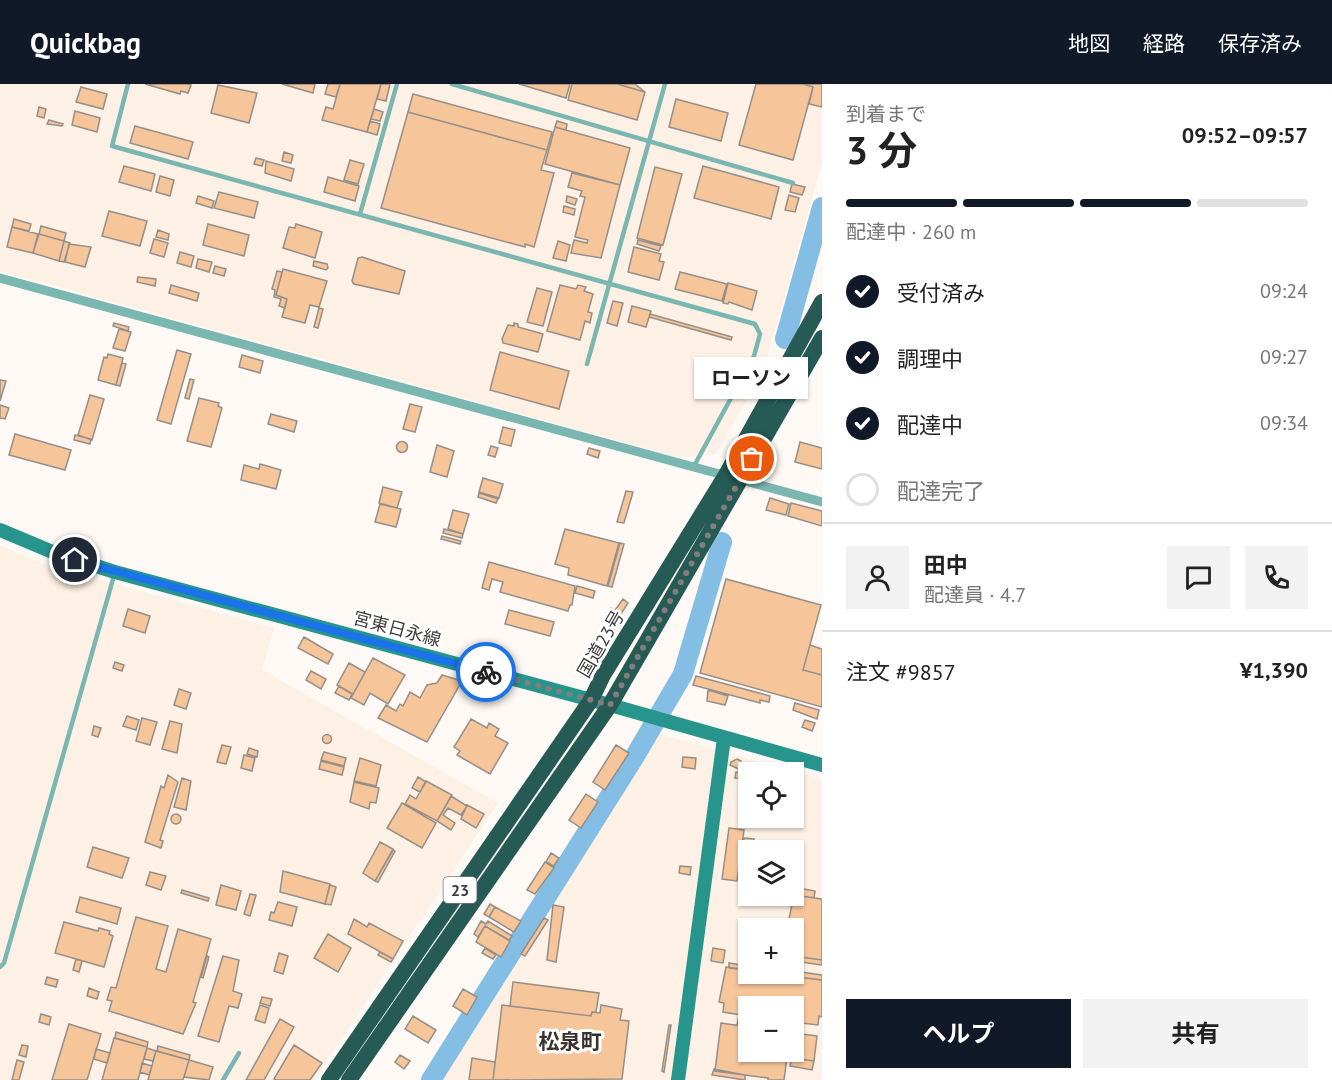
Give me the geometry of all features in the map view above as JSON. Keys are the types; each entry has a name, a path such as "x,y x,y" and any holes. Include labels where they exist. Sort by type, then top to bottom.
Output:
{"highway":[{"name":"国道23号","path":"349,1080 610,705 733,477 822,302"},
{"name":"国道23号","path":"329,1080 591,700 603,675 822,338"}],"main road":[{"name":"宮東日永線","path":"0,530 56,553 115,572 610,705 822,765"},
{"path":"678,1080 724,738"}],"street":[{"path":"0,278 822,502"}],"lane":[{"path":"128,84 112,146 756,324 760,334 754,356 694,466"},
{"path":"360,214 397,84"},
{"path":"452,84 793,183"},
{"path":"587,364 664,84"},
{"path":"0,967 4,963 115,572"},
{"path":"223,1080 239,1053"}],"shaded area":[{"path":"0,84 822,84 822,163 764,369 716,454 679,457 0,271"},
{"path":"0,545 45,565 274,628 262,670 498,803 314,1080 0,1080"},
{"path":"656,733 761,762 738,762 738,828 804,828 804,774 822,779 822,1080 443,1080"}],"building":[{"path":"145,84 191,85 188,93 181,91 180,94"},
{"path":"282,84 315,84 313,93"},
{"path":"328,84 340,84 336,97 325,94"},
{"path":"340,84 381,84 367,132 322,120 326,107 333,109"},
{"path":"381,84 390,84 386,101 377,99"},
{"path":"519,84 570,84 566,98"},
{"path":"572,84 617,84 645,92 637,120 568,100"},
{"path":"617,84 635,84 645,92"},
{"path":"756,84 803,84 813,87 793,160 739,145"},
{"path":"803,84 822,84 822,107 809,104 813,87"},
{"path":"218,85 257,93 249,123 211,113"},
{"path":"81,87 107,94 103,109 76,102"},
{"path":"413,94 552,132 547,150 408,112"},
{"path":"676,99 728,113 721,141 669,127"},
{"path":"39,107 46,109 44,118 37,116"},
{"path":"374,109 383,112 380,121 371,119"},
{"path":"75,111 100,118 97,132 72,125"},
{"path":"408,112 547,150 541,170 554,173 534,247 525,244 525,247 381,208"},
{"path":"49,120 63,124 62,126 47,124"},
{"path":"370,121 380,124 377,135 367,132"},
{"path":"557,121 567,124 566,130 555,127"},
{"path":"135,126 193,142 188,159 130,143"},
{"path":"555,127 630,148 620,185 545,164"},
{"path":"284,152 293,155 291,163 282,161"},
{"path":"256,158 264,160 262,166 254,164"},
{"path":"350,160 364,164 358,184 344,180"},
{"path":"266,161 294,169 291,181 265,173"},
{"path":"124,166 155,174 151,191 119,182"},
{"path":"703,166 779,187 771,219 694,198"},
{"path":"655,167 682,174 663,245 637,238"},
{"path":"572,173 620,185 601,258 571,253 574,240 587,243 588,240 575,237 585,197 580,196 582,191 568,187"},
{"path":"160,176 174,180 170,196 156,192"},
{"path":"328,177 359,186 355,201 324,192"},
{"path":"792,184 805,187 802,195 790,192"},
{"path":"219,192 258,202 254,218 214,208"},
{"path":"789,195 799,198 795,212 785,210"},
{"path":"198,196 214,201 212,208 196,203"},
{"path":"567,196 577,199 575,205 566,202"},
{"path":"564,206 575,209 574,215 563,212"},
{"path":"109,211 147,221 140,246 102,236"},
{"path":"14,219 31,224 29,231 12,227"},
{"path":"208,224 249,235 244,256 203,245"},
{"path":"296,224 322,232 315,258 283,248 289,227 295,228"},
{"path":"41,226 66,233 64,241 39,234"},
{"path":"12,227 38,234 33,253 7,247"},
{"path":"158,230 169,234 168,240 156,237"},
{"path":"39,234 64,241 59,261 33,253"},
{"path":"154,239 168,243 164,257 150,253"},
{"path":"638,240 661,246 659,251 637,244"},
{"path":"64,241 70,243 64,262 59,261"},
{"path":"558,241 570,245 566,261 553,258"},
{"path":"69,244 91,247 85,267 65,262"},
{"path":"634,247 661,254 659,261 664,262 659,280 628,272"},
{"path":"180,252 194,256 191,267 177,263"},
{"path":"362,257 405,271 399,294 354,284 352,281 358,258"},
{"path":"198,259 212,262 209,272 196,268"},
{"path":"314,261 327,264 328,268 326,270 313,266"},
{"path":"215,266 226,269 224,276 213,273"},
{"path":"283,269 327,281 319,307 310,305 305,323 282,317 287,299 276,295"},
{"path":"277,271 282,272 276,295 287,299 285,308 279,306 281,299 274,297 275,290 272,289"},
{"path":"680,272 727,284 722,301 675,289"},
{"path":"138,277 156,279 155,286 137,282"},
{"path":"728,283 757,291 752,310 729,302 728,304 723,303"},
{"path":"171,285 199,293 197,301 169,293"},
{"path":"560,285 576,289 578,285 586,287 584,291 593,294 588,312 592,313 590,323 585,321 580,340 547,331"},
{"path":"537,288 552,292 543,326 527,322"},
{"path":"613,301 623,303 617,326 607,323"},
{"path":"632,306 651,311 646,327 628,322"},
{"path":"319,308 323,309 318,328 314,327"},
{"path":"650,314 732,337 731,340 649,317"},
{"path":"114,323 129,327 128,331 113,326"},
{"path":"514,323 518,324 518,327 543,334 538,352 503,343 502,339 508,325 514,326"},
{"path":"119,329 131,332 125,351 113,348"},
{"path":"177,350 191,354 171,424 157,420"},
{"path":"500,352 569,371 559,409 490,390"},
{"path":"108,354 123,358 116,385 98,380 104,357 107,358"},
{"path":"242,355 263,361 260,373 239,367"},
{"path":"122,363 126,364 120,386 116,385"},
{"path":"190,379 194,380 189,399 185,398"},
{"path":"0,380 6,381 0,401"},
{"path":"90,395 104,399 92,440 78,435"},
{"path":"199,398 219,403 218,406 222,408 211,447 187,441"},
{"path":"410,404 422,407 415,432 403,429"},
{"path":"0,405 9,408 5,419 0,418"},
{"path":"271,414 297,421 294,432 268,424"},
{"path":"503,427 515,430 511,446 499,443"},
{"path":"15,434 71,450 65,470 9,455"},
{"path":"75,435 91,439 90,444 74,440"},
{"path":"402,441 408,447 402,453 396,447"},
{"path":"800,442 822,448 822,469 795,462"},
{"path":"437,445 454,451 447,477 430,472"},
{"path":"491,446 498,448 495,457 488,455"},
{"path":"589,448 600,451 598,458 587,454"},
{"path":"260,464 281,470 276,489 241,480 244,465 259,469"},
{"path":"483,478 503,484 499,498 479,492"},
{"path":"383,487 402,492 397,508 379,503"},
{"path":"626,491 633,492 624,523 617,522"},
{"path":"479,493 498,499 496,503 478,497"},
{"path":"770,498 789,504 786,515 766,510"},
{"path":"791,503 822,511 822,526 788,516"},
{"path":"380,504 401,509 396,527 375,522"},
{"path":"453,510 469,514 463,534 448,529"},
{"path":"444,529 463,534 462,538 443,533"},
{"path":"565,529 619,543 607,586 568,575 569,568 555,564"},
{"path":"442,536 461,541 460,544 441,539"},
{"path":"620,543 624,544 612,587 608,586"},
{"path":"489,562 575,586 572,605 568,611 500,592 503,582 492,579 489,590 482,588"},
{"path":"726,579 821,605 803,670 822,675 822,707 700,673"},
{"path":"577,586 595,591 593,598 575,593"},
{"path":"623,599 628,603 621,614 615,610"},
{"path":"611,608 619,614 611,627 602,621"},
{"path":"128,609 150,616 145,633 123,626"},
{"path":"509,610 554,622 550,636 505,624"},
{"path":"304,637 333,654 328,664 298,648"},
{"path":"810,645 822,649 822,675 803,670"},
{"path":"373,658 405,675 388,704 370,693 364,705 351,698"},
{"path":"115,662 124,665 122,671 113,668"},
{"path":"349,663 365,672 353,694 337,685"},
{"path":"311,671 326,679 321,689 306,680"},
{"path":"442,675 462,681 427,742 378,718 386,705 396,711 400,704 403,706 410,692 420,698 427,685 437,683"},
{"path":"696,676 770,696 769,702 760,700 760,703 693,685"},
{"path":"339,686 352,694 349,700 335,693"},
{"path":"179,689 191,693 186,709 174,705"},
{"path":"708,690 728,696 725,705 707,701"},
{"path":"795,703 819,710 817,719 793,710"},
{"path":"127,716 139,720 136,730 123,726"},
{"path":"142,718 157,722 150,745 136,741"},
{"path":"471,719 487,728 489,723 499,729 495,736 508,743 490,774 457,755 460,751 454,747"},
{"path":"805,720 815,723 812,731 802,727"},
{"path":"170,721 182,724 177,753 162,749"},
{"path":"94,726 101,728 98,737 92,735"},
{"path":"327,734 332,739 327,744 322,739"},
{"path":"222,745 231,747 226,764 217,762"},
{"path":"616,745 629,753 605,790 593,782"},
{"path":"249,748 258,751 257,757 247,754"},
{"path":"324,752 346,758 344,766 321,760"},
{"path":"244,755 255,758 252,771 241,768"},
{"path":"683,757 696,758 695,769 682,767"},
{"path":"360,758 381,765 376,786 354,781"},
{"path":"737,759 741,761 738,762 738,769 730,765"},
{"path":"321,761 344,767 342,775 319,769"},
{"path":"168,775 178,782 160,840 163,841 161,848 145,842 161,786 164,788"},
{"path":"418,777 426,782 420,792 412,788"},
{"path":"182,778 191,781 186,810 174,807"},
{"path":"426,781 452,795 437,821 405,804 410,795 416,799"},
{"path":"354,782 379,788 376,803 370,802 369,809 350,802"},
{"path":"586,794 598,802 581,828 569,820"},
{"path":"451,796 467,806 461,815 448,808 443,815 455,823 451,830 437,821"},
{"path":"402,803 436,823 422,848 387,828"},
{"path":"467,805 484,814 476,828 461,819"},
{"path":"176,814 181,819 176,824 171,819"},
{"path":"729,828 744,830 743,840 738,840 737,881 722,879"},
{"path":"380,842 393,849 375,881 363,873"},
{"path":"93,847 129,858 122,878 87,867"},
{"path":"393,850 395,851 378,882 375,881"},
{"path":"551,853 559,858 554,866 546,862"},
{"path":"545,862 554,868 535,894 527,890"},
{"path":"680,866 691,867 690,875 679,873"},
{"path":"283,871 330,884 325,904 280,892"},
{"path":"150,872 166,876 161,890 146,885"},
{"path":"221,885 241,891 236,910 216,905"},
{"path":"330,885 336,887 331,905 325,904"},
{"path":"804,889 815,891 814,898 804,896"},
{"path":"182,890 209,898 208,901 181,893"},
{"path":"250,894 256,895 250,916 244,914"},
{"path":"804,896 822,899 822,960 804,957 804,918 789,918 792,906 804,906"},
{"path":"80,897 121,908 117,924 76,912"},
{"path":"278,902 297,907 292,926 269,920"},
{"path":"490,904 495,907 489,917 484,914"},
{"path":"553,905 564,907 556,962 547,960"},
{"path":"495,907 521,921 514,932 489,917"},
{"path":"136,917 168,926 156,969 166,972 178,929 211,939 193,1002 196,1003 183,1034 109,1011 112,1001 107,1000 111,987 116,988"},
{"path":"544,918 548,920 525,956 521,954"},
{"path":"354,919 367,927 369,923 403,941 393,959 348,934"},
{"path":"481,921 486,924 488,921 512,936 509,940 485,926 478,937 474,934"},
{"path":"64,922 98,931 99,928 110,931 109,934 113,936 104,967 55,953"},
{"path":"485,926 510,941 501,957 476,942"},
{"path":"328,934 351,948 338,972 314,958"},
{"path":"485,948 496,955 493,959 482,953"},
{"path":"713,948 725,950 723,963 711,961"},
{"path":"380,952 393,959 391,962 378,955"},
{"path":"279,953 288,956 283,974 274,971"},
{"path":"207,956 209,957 203,978 201,977"},
{"path":"223,956 239,960 233,991 242,994 238,1008 229,1006 219,1042 198,1036"},
{"path":"804,957 822,960 822,965 804,962"},
{"path":"76,959 82,961 79,972 73,970"},
{"path":"729,963 738,964 738,969 729,968"},
{"path":"726,967 738,969 738,984 804,984 804,978 822,980 822,1017 819,1016 818,1025 804,1023 804,996 738,996 738,1014 723,1012 724,1003 719,1002"},
{"path":"804,972 822,975 822,980 804,978"},
{"path":"47,977 58,980 56,987 45,984"},
{"path":"513,982 599,993 596,1012 592,1012 591,1016 510,1006"},
{"path":"89,988 99,992 97,999 87,996"},
{"path":"463,989 477,997 467,1015 453,1006"},
{"path":"262,997 272,999 270,1006 260,1003"},
{"path":"260,1005 269,1008 265,1023 255,1020"},
{"path":"502,1005 591,1016 592,1012 600,1013 601,1005 622,1009 620,1020 629,1021 622,1079 493,1080"},
{"path":"41,1014 51,1017 49,1025 39,1022"},
{"path":"413,1016 436,1030 428,1043 405,1029"},
{"path":"280,1019 294,1027 264,1080 246,1080"},
{"path":"721,1023 738,1026 738,1062 786,1062 784,1080 768,1080 768,1078 715,1071"},
{"path":"69,1024 101,1034 87,1080 52,1080"},
{"path":"669,1025 671,1025 664,1072 662,1071"},
{"path":"116,1032 148,1042 147,1047 115,1038"},
{"path":"804,1034 817,1036 814,1061 804,1060"},
{"path":"114,1038 147,1047 138,1080 102,1080"},
{"path":"22,1045 28,1046 26,1057 19,1055"},
{"path":"294,1045 322,1063 310,1080 274,1079"},
{"path":"158,1046 190,1055 189,1060 157,1051"},
{"path":"147,1048 156,1051 153,1061 144,1059"},
{"path":"96,1049 110,1053 107,1063 94,1059"},
{"path":"156,1051 189,1060 183,1080 148,1080"},
{"path":"400,1055 410,1061 404,1069 395,1062"},
{"path":"472,1058 495,1062 493,1080 469,1080"},
{"path":"17,1060 24,1062 19,1080 12,1080"},
{"path":"189,1060 213,1067 209,1080 184,1077"},
{"path":"814,1061 812,1070 790,1066 791,1062"},
{"path":"142,1063 152,1066 149,1075 140,1072"},
{"path":"714,1069 745,1075 745,1080 712,1075"}],"waterway":[{"path":"785,339 822,207"},
{"path":"431,1080 635,756 683,674 722,542"}],"way so far":[{"path":"486,672 610,705 752,459"}],"place":[{"name":"ローソン","path":"752,459"}],"district":[{"name":"松泉町","path":"570,1042"}],"route":[{"path":"75,560 486,672"}]}
